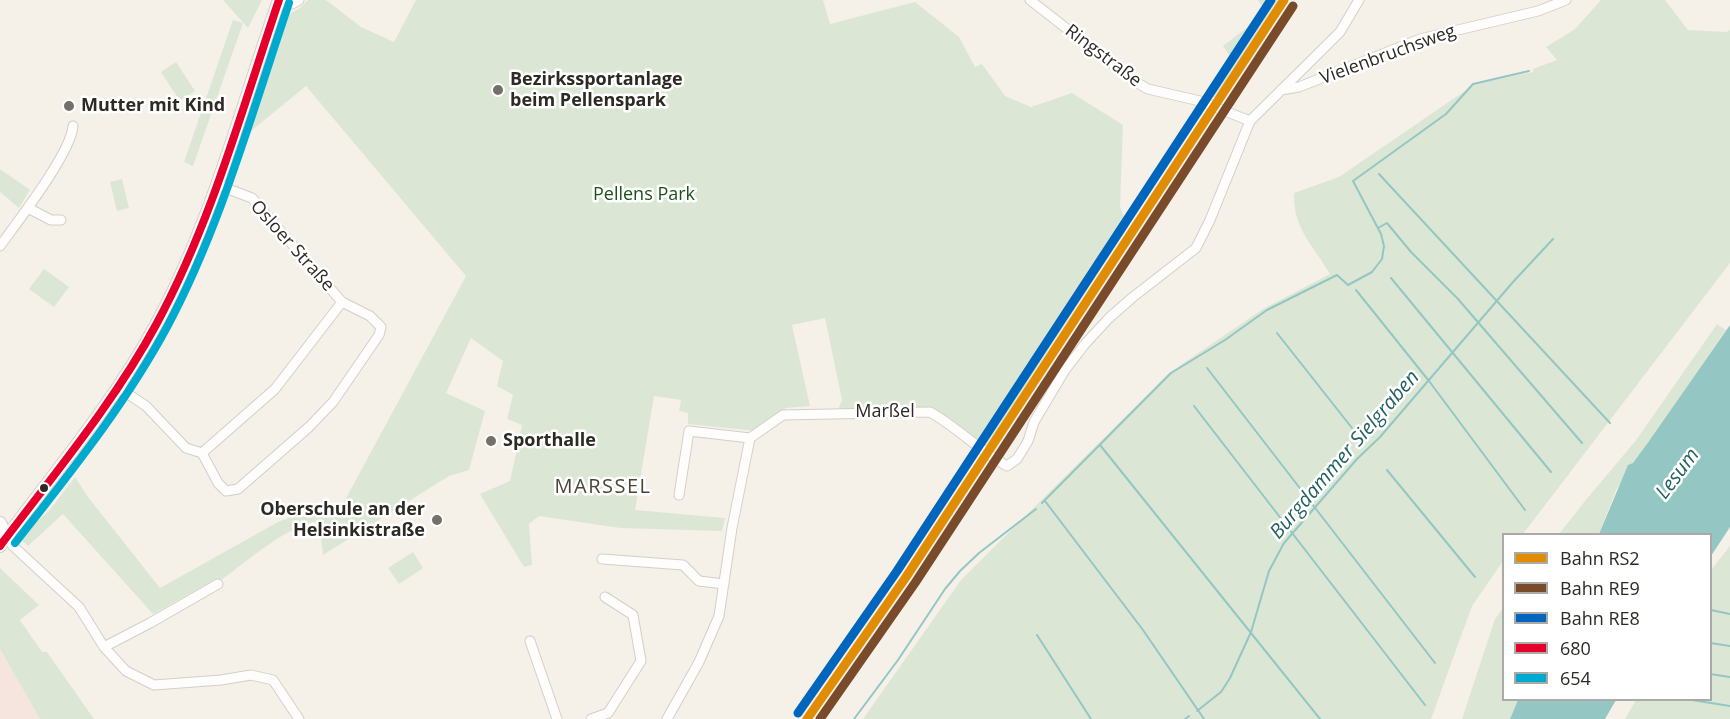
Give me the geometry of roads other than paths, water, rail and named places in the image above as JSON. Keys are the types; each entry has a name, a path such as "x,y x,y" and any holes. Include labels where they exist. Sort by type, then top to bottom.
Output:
{"street":[{"path":"2,538 119,388 147,342 173,292 217,184 279,1 292,4 299,0"},
{"name":"Ringstraße","path":"1030,0 1134,81 1148,89 1188,97 1250,121"},
{"path":"1250,121 1340,32 1359,0"},
{"name":"Vielenbruchsweg","path":"1280,90 1299,87 1420,39 1538,11 1566,0"},
{"name":"Marßel","path":"750,438 783,415 930,412 1008,466 1017,459 1028,441 1034,422 1065,370 1085,344 1133,297 1196,248 1210,220 1250,121"},
{"path":"0,246 28,208 72,136 73,126"},
{"name":"Osloer Straße","path":"202,453 274,390 342,302 252,198 217,184"},
{"path":"28,208 51,220 62,220"},
{"path":"119,388 147,406 186,447 202,453 218,483 226,491 238,489 309,427 333,402 379,335 381,327 377,321 342,302"},
{"path":"667,719 699,662 719,616 736,505 750,438 689,431 679,495"},
{"path":"0,523 2,538 79,607 104,647 126,671 154,685 221,680 252,675 273,680 299,719"},
{"path":"602,559 683,565 699,581 724,584"},
{"path":"104,647 218,584"},
{"path":"591,719 608,713 641,661 633,615 605,597"},
{"path":"530,641 557,719"}],"water":[{"name":"Lesum","path":"1730,325 1730,527 1712,554 1712,533 1599,533 1628,465 1633,463"},
{"path":"1518,701 1615,701 1605,719 1510,719"}],"waterway":[{"path":"1042,503 1171,373 1225,340 1267,310 1337,275 1348,285 1372,272 1382,259 1384,246 1381,234 1353,181 1446,114 1473,84 1529,71"},
{"name":"Burgdammer Sielgraben","path":"1379,174 1610,423"},
{"path":"1378,228 1387,223 1411,252 1458,299 1582,443"},
{"name":"Burgdammer Sielgraben","path":"1197,711 1221,692 1230,678 1251,632 1269,571 1284,543 1553,239"},
{"path":"1391,278 1551,472"},
{"path":"1356,290 1429,381 1525,510"},
{"path":"1277,333 1352,428"},
{"path":"1207,368 1435,663"},
{"path":"1194,406 1425,705"},
{"path":"1100,445 1320,719"},
{"path":"1387,470 1475,577"},
{"path":"1045,501 1143,630 1204,719"},
{"path":"854,719 960,571 979,553 1036,509"},
{"path":"1712,610 1730,614"},
{"path":"1037,635 1091,719"},
{"path":"1712,643 1730,646"},
{"path":"1712,674 1730,677"},
{"path":"1698,701 1730,706"},
{"name":"Burgdammer Sielgraben","path":"1185,719 1189,716"}],"rail line":[{"name":"RE8","path":"798,713 897,571 1271,0"},
{"name":"RS2","path":"807,719 906,577 1284,0"},
{"name":"RE9","path":"820,719 915,583 1293,6"}],"place":[{"name":"Bezirkssportanlage beim Pellenspark","path":"498,90"},
{"name":"Mutter mit Kind","path":"69,106"},
{"name":"Sporthalle","path":"491,441"},
{"name":"Oberschule an der Helsinkistraße","path":"437,520"}],"district":[{"name":"MARSSEL","path":"603,487"}],"park label":[{"name":"Pellens Park","path":"644,195"}]}
